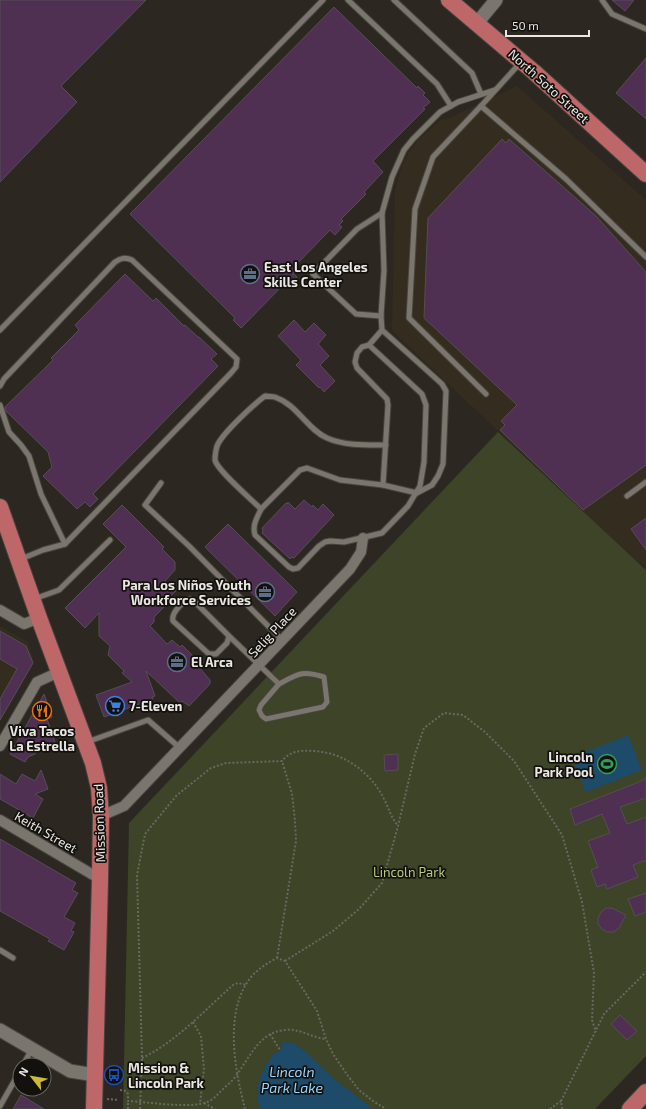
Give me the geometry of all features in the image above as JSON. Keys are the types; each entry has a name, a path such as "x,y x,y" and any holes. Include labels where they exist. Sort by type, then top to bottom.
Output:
{"main road":[{"name":"North Soto Street","path":"450,0 521,61 646,174"},
{"name":"Mission Road","path":"0,507 86,743 99,788 101,816 94,1109"},
{"path":"630,1109 646,1092"}],"street":[{"path":"477,23 496,0"},
{"name":"Selig Place","path":"101,816 124,806 350,569 361,552 363,538"},
{"path":"0,610 24,624 40,618"},
{"path":"0,746 37,682 60,672"},
{"name":"Keith Street","path":"0,820 100,879"},
{"path":"0,1030 70,1071 94,1075"}],"lane":[{"path":"0,330 323,0"},
{"path":"348,0 437,84 451,106"},
{"path":"394,0 472,73 481,94"},
{"path":"602,0 612,14 646,28"},
{"path":"486,394 409,318 415,209 433,157 521,61"},
{"path":"369,345 422,394 426,405 424,462 420,486 417,493 408,506 382,533 344,542 325,542 319,546 298,568 293,569 255,535 253,529 261,509 300,470 307,468 340,480 383,485 417,493 432,485 438,476 443,464 446,391 442,384 382,330 381,316 384,270 382,213 392,176 404,150 412,139 440,112 481,94 496,90"},
{"path":"481,106 566,179 646,257"},
{"path":"381,316 356,314 313,274 358,229 382,213"},
{"path":"0,386 14,368 115,262 121,258 128,258 132,260 237,359 236,367 231,373 65,544 43,550 19,560"},
{"path":"382,330 369,345 362,347 357,354 355,362 357,368 387,399 388,405 383,485"},
{"path":"261,509 220,469 215,460 217,445 233,426 265,396 277,397 286,403 319,433 327,438 342,443 386,445"},
{"path":"0,405 9,432 21,444 29,456 41,494 65,544"},
{"path":"627,496 646,482"},
{"path":"161,483 145,505 189,546 282,640"},
{"path":"33,600 59,590 110,540"},
{"path":"230,636 227,643 216,654 209,654 173,621 173,613 187,600 190,599 194,601 260,664 279,684"},
{"path":"311,673 324,677 327,702 323,707 266,719 262,716 259,710 261,705 279,684 297,675 311,673"},
{"path":"86,743 148,720 180,748"},
{"path":"0,950 14,958"},
{"path":"28,1057 32,1049"},
{"path":"0,1106 12,1084"}],"path":[{"path":"284,961 333,930 359,909 382,883 398,826 415,754 424,728 444,713 463,715 485,732 514,761 562,835 582,902 594,973 592,1020 596,1032"},
{"path":"140,1109 142,1058 137,875 145,834 176,796 211,768 226,763 282,761 288,754 305,751 320,751 342,758 354,764 369,776 377,786 386,802 391,818 398,826"},
{"path":"244,1109 237,1075 234,1037 235,1022 239,1002 246,985 261,968 277,958 296,841 292,794 282,761"},
{"path":"277,958 284,961 317,1011 326,1039 333,1054 348,1076 359,1090 386,1109"},
{"path":"550,1109 561,1101 604,1014 646,972"},
{"path":"142,1058 153,1053 193,1021 234,984 238,983 246,985"},
{"path":"193,1021 200,1036 204,1070 200,1104"},
{"path":"128,1101 176,1104 204,1103 214,1098 237,1075 257,1045 270,1034 286,1029 299,1031 326,1039"},
{"path":"270,1034 280,1050"},
{"path":"120,1090 126,1091 128,1094 128,1109"},
{"path":"561,1101 562,1109"},
{"path":"204,1103 216,1109"}],"shaded area":[{"path":"517,86 646,200 646,568 619,545 392,331 395,190 402,165 418,140 443,118 445,120"},
{"path":"0,626 28,642 34,662 3,717 0,715"}],"green space":[{"name":"Lincoln Park","path":"498,432 646,570 646,1056 595,1109 123,1109 129,823"}],"water":[{"name":"Lincoln Park Pool","path":"628,735 642,770 586,792 572,757"},
{"name":"Lincoln Park Lake","path":"284,1042 293,1043 305,1051 334,1079 373,1109 260,1109 258,1101 258,1086 262,1072 274,1052 275,1054 282,1048 281,1044"}],"building":[{"path":"0,0 146,0 61,86 77,102 0,182"},
{"path":"612,0 634,0 625,11"},
{"path":"334,7 417,88 418,86 425,93 423,95 430,102 423,108 425,109 373,161 383,172 364,192 366,194 341,219 343,221 339,225 342,227 335,235 330,230 293,268 296,270 293,273 297,277 289,285 286,282 241,328 233,320 235,318 130,214"},
{"path":"646,58 646,119 616,93"},
{"path":"502,139 506,143 509,139 596,216 646,272 646,465 583,510 500,430 505,425 501,421 517,405 424,318 428,218"},
{"path":"125,274 153,301 156,298 184,326 185,325 217,354 211,359 218,366 93,494 98,499 90,507 85,502 77,509 43,476 52,467 48,452 6,411 5,407 53,360 51,358 79,330 75,325"},
{"path":"294,320 305,332 314,323 326,335 318,344 329,356 320,365 335,381 324,392 296,365 301,360 278,336"},
{"path":"304,500 318,510 323,504 334,515 294,558 291,557 290,559 262,533 262,528 286,503 287,504 288,502 295,509"},
{"path":"122,505 164,547 162,549 175,562 175,570 165,581 176,591 165,601 168,603 154,617 154,622 150,626 167,644 172,640 180,647 182,645 199,662 198,666 210,680 210,684 189,706 182,701 180,703 146,671 155,696 152,697 153,699 104,717 96,695 132,682 122,673 124,671 108,655 110,646 99,636 99,613 85,628 65,608 126,547 103,524"},
{"path":"646,518 646,550 631,529"},
{"path":"228,524 297,592 275,616 205,547"},
{"path":"0,631 26,646 33,663 0,720 0,699 17,669 0,659"},
{"path":"44,694 52,717 47,719 56,745 35,753 28,757 25,762 10,754"},
{"path":"398,754 398,770 385,771 384,755"},
{"path":"41,770 48,789 35,794 43,799 33,818 0,799 0,774 16,784 22,774 35,781"},
{"path":"646,778 646,798 620,807 627,824 646,817 646,860 633,865 638,877 607,889 605,884 597,887 591,870 598,867 588,841 610,833 602,814 575,825 570,809"},
{"path":"0,839 76,883 72,890 78,893 64,917 75,923 71,931 74,932 64,950 48,941 50,939 0,911"},
{"path":"646,893 646,912 635,916 628,899"},
{"path":"606,908 612,908 626,915 619,928 614,932 607,932 598,924 598,918 601,912"},
{"path":"620,1015 637,1031 627,1040 611,1024"},
{"path":"20,1097 24,1097 44,1109 13,1109"}],"place":[{"name":"East Los Angeles Skills Center","path":"250,274"},
{"name":"Para Los Niños Youth Workforce Services","path":"265,592"},
{"name":"El Arca","path":"177,662"},
{"name":"7-Eleven","path":"115,706"},
{"name":"Viva Tacos La Estrella","path":"42,711"},
{"name":"Lincoln Park Pool","path":"607,764"},
{"name":"Mission & Lincoln Park","path":"114,1075"}]}
